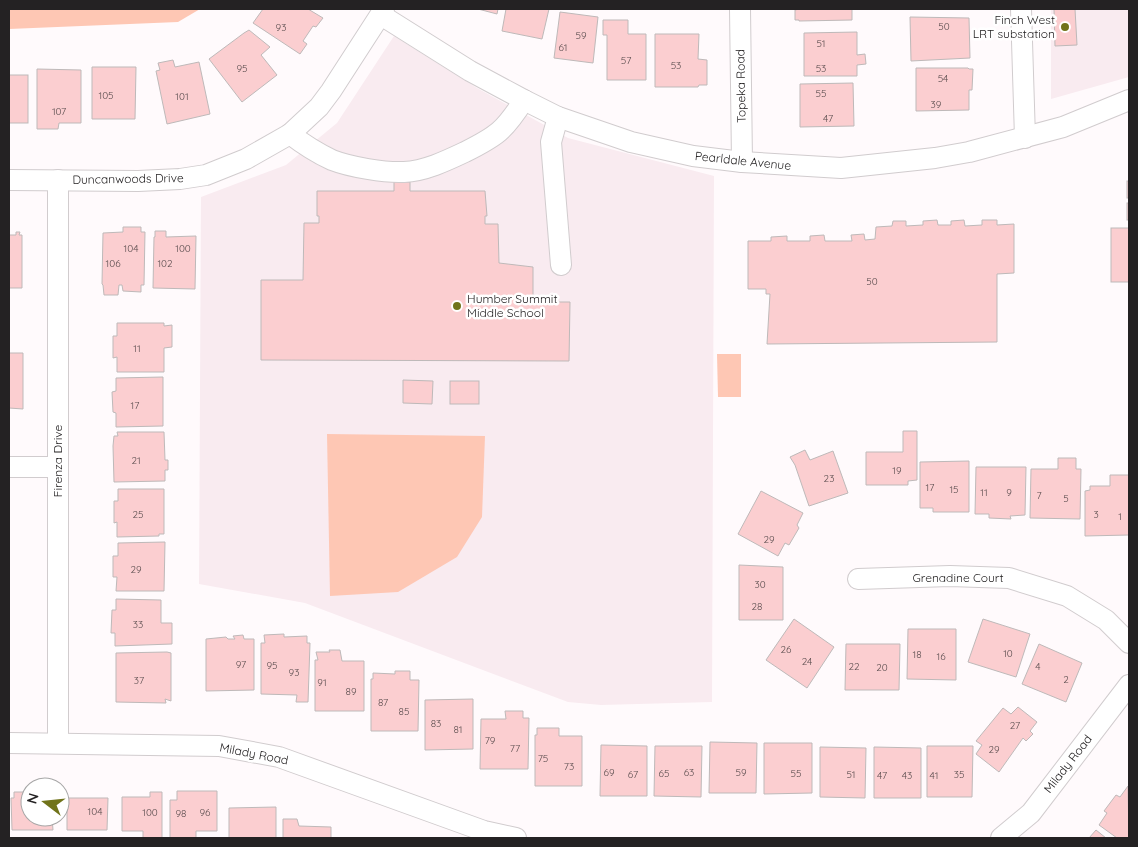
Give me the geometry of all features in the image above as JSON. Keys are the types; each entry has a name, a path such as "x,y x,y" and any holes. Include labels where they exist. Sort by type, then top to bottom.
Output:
{"street":[{"name":"Topeka Road","path":"740,9 742,162"},
{"path":"1021,9 1025,138"},
{"name":"Pearldale Avenue","path":"383,12 470,71 558,116 631,142 693,156 742,162 841,168 935,158 969,152 1063,127 1129,100"},
{"name":"Duncanwoods Drive","path":"9,180 138,181 180,179 206,175 246,159 290,134 320,106 383,12"},
{"path":"290,134 310,148 333,160 380,171 405,172 443,163 494,137 510,122 524,100"},
{"path":"558,116 551,142 561,265"},
{"name":"Firenza Drive","path":"58,180 58,743"},
{"path":"9,467 58,467"},
{"name":"Grenadine Court","path":"858,579 950,576 1009,578 1066,596 1106,620 1129,643"},
{"name":"Milady Road","path":"1002,838 1031,813 1129,685"},
{"name":"Milady Road","path":"9,743 219,746 279,757 484,830 516,838"}],"shaded area":[{"path":"9,9 200,9 178,22 9,29"},
{"path":"1051,9 1129,9 1129,77 1051,99"},
{"name":"Humber Summit Middle School","path":"394,36 477,88 568,138 714,176 712,702 601,705 568,702 305,603 199,584 201,197 286,165 337,123"},
{"path":"717,354 741,354 741,397 718,397"},
{"path":"327,434 485,436 482,517 457,557 398,592 330,596"}],"building":[{"path":"263,9 308,9 323,18 316,27 313,26 303,41 307,44 300,54 253,23"},
{"path":"478,9 498,9 497,14"},
{"path":"506,9 549,9 542,39 502,31"},
{"path":"852,9 852,20 799,21 795,20 795,10"},
{"name":"Finch West LRT substation","path":"1054,9 1075,9 1077,45 1055,46"},
{"path":"560,12 598,17 593,63 554,58"},
{"path":"910,17 969,18 970,58 911,61"},
{"path":"603,20 628,20 628,34 646,34 646,80 607,80 607,35 603,35"},
{"path":"249,30 270,47 261,55 277,75 242,102 209,59"},
{"path":"857,32 857,55 865,54 866,64 857,65 857,76 804,76 804,33"},
{"path":"655,34 699,34 698,59 707,60 707,85 699,85 698,87 655,87"},
{"path":"173,60 175,67 199,62 210,114 167,124 156,71 160,70 158,63"},
{"path":"92,67 136,67 135,119 92,119"},
{"path":"916,68 973,69 972,90 969,90 969,110 916,111"},
{"path":"37,69 81,70 81,123 59,123 58,129 37,129"},
{"path":"9,75 28,75 28,123 9,123"},
{"path":"853,83 854,126 800,127 800,84"},
{"path":"394,181 410,182 410,191 485,191 487,216 485,216 485,224 498,224 499,263 533,267 533,302 570,302 569,361 261,360 261,280 303,280 304,223 319,223 319,216 317,216 317,191 394,191"},
{"path":"1127,181 1129,181 1129,198 1127,198"},
{"path":"1127,203 1129,203 1129,220 1127,220"},
{"path":"937,220 938,225 951,225 951,221 964,220 965,226 982,225 982,220 997,220 997,225 1014,224 1014,273 997,274 997,342 767,344 770,294 766,294 766,289 748,289 748,241 771,241 771,237 787,236 787,241 810,241 810,236 824,235 825,241 852,241 851,235 864,234 865,240 875,239 876,227 892,226 893,221 906,221 906,226 923,225 923,221"},
{"path":"123,227 141,227 141,232 145,232 144,285 141,285 141,292 123,291 122,285 119,285 118,295 104,295 102,284 103,233 123,232"},
{"path":"1111,228 1129,228 1129,282 1111,282"},
{"path":"155,231 166,231 166,237 196,236 195,289 153,288"},
{"path":"16,232 20,232 19,235 22,235 22,288 9,288 9,235 16,235"},
{"path":"117,323 164,323 164,326 172,325 172,347 164,348 164,372 117,372 117,357 113,358 113,336 117,336"},
{"path":"9,353 23,353 23,409 9,408"},
{"path":"163,377 163,426 116,427 116,413 113,412 112,392 116,391 116,378"},
{"path":"403,380 433,381 432,404 403,403"},
{"path":"450,381 479,381 479,404 450,404"},
{"path":"903,431 917,431 917,480 908,481 908,485 866,485 866,452 903,452"},
{"path":"117,432 164,432 165,460 168,460 168,470 165,470 165,481 114,482 113,446 114,436 118,436"},
{"path":"805,450 810,460 833,451 848,493 809,506 795,465 790,457"},
{"path":"1058,458 1076,458 1076,469 1081,469 1080,519 1030,518 1031,469 1058,469"},
{"path":"969,461 969,512 933,512 933,508 920,508 920,462"},
{"path":"976,467 1026,467 1025,515 1010,516 1011,519 989,518 989,514 975,514"},
{"path":"1110,475 1129,475 1129,535 1085,536 1085,491 1090,490 1090,486 1110,486"},
{"path":"118,489 164,489 164,534 159,534 159,536 117,537 117,522 114,523 114,501 118,501"},
{"path":"761,491 803,513 797,525 799,528 789,545 785,543 778,556 738,534"},
{"path":"165,542 164,591 116,591 117,577 113,577 113,556 118,556 118,543"},
{"path":"739,565 783,567 783,620 739,620"},
{"path":"116,599 161,600 161,623 172,623 172,644 115,646 115,633 111,633 112,610 116,610"},
{"path":"794,619 834,647 807,688 766,660"},
{"path":"983,619 1030,634 1016,677 968,662"},
{"path":"908,629 956,629 956,680 907,679"},
{"path":"284,634 284,637 307,636 307,643 310,643 308,702 296,702 297,695 261,694 261,643 265,643 264,635"},
{"path":"243,635 244,639 254,639 254,690 206,691 206,639 226,637 228,639 235,639 233,636"},
{"path":"846,644 900,644 899,690 845,690"},
{"path":"1039,644 1082,663 1066,702 1022,684"},
{"path":"329,650 340,650 342,661 364,661 364,711 315,711 315,660 318,660 316,652 330,652"},
{"path":"116,653 171,653 171,701 165,699 166,703 116,702"},
{"path":"395,671 410,671 410,680 419,680 418,731 371,731 371,679 373,679 373,673 395,674"},
{"path":"473,699 473,749 425,750 425,700"},
{"path":"1018,707 1037,722 1030,731 1033,734 1026,741 1023,738 999,772 976,754 982,745 976,741 1003,708 1011,714"},
{"path":"505,711 523,711 523,718 529,718 528,769 480,769 481,719 506,719"},
{"path":"537,728 559,728 559,736 582,736 582,786 535,786 535,735 537,735"},
{"path":"710,742 757,743 756,793 709,793"},
{"path":"764,743 812,743 812,793 764,794"},
{"path":"601,745 647,746 647,796 600,796"},
{"path":"655,746 702,746 701,797 654,796"},
{"path":"927,746 973,746 972,797 927,797"},
{"path":"820,747 866,748 865,798 820,797"},
{"path":"874,747 921,748 921,798 874,798"},
{"path":"1128,786 1129,838 1117,838 1099,825 1107,813 1104,811 1116,795 1120,797"},
{"path":"177,791 217,791 217,831 196,831 196,838 170,838 170,800 177,800"},
{"path":"14,792 20,792 20,827 53,827 53,830 12,830 11,798 14,798"},
{"path":"150,792 162,792 162,838 143,838 143,831 122,831 122,797 150,797"},
{"path":"70,798 108,798 107,830 67,830 67,827 70,827"},
{"path":"276,807 276,838 229,838 229,808"},
{"path":"283,819 297,819 299,826 331,827 331,838 283,838"},
{"path":"1096,830 1106,838 1089,838"}],"place":[{"name":"Finch West LRT substation","path":"1065,27"},
{"name":"Humber Summit Middle School","path":"457,306"}]}
